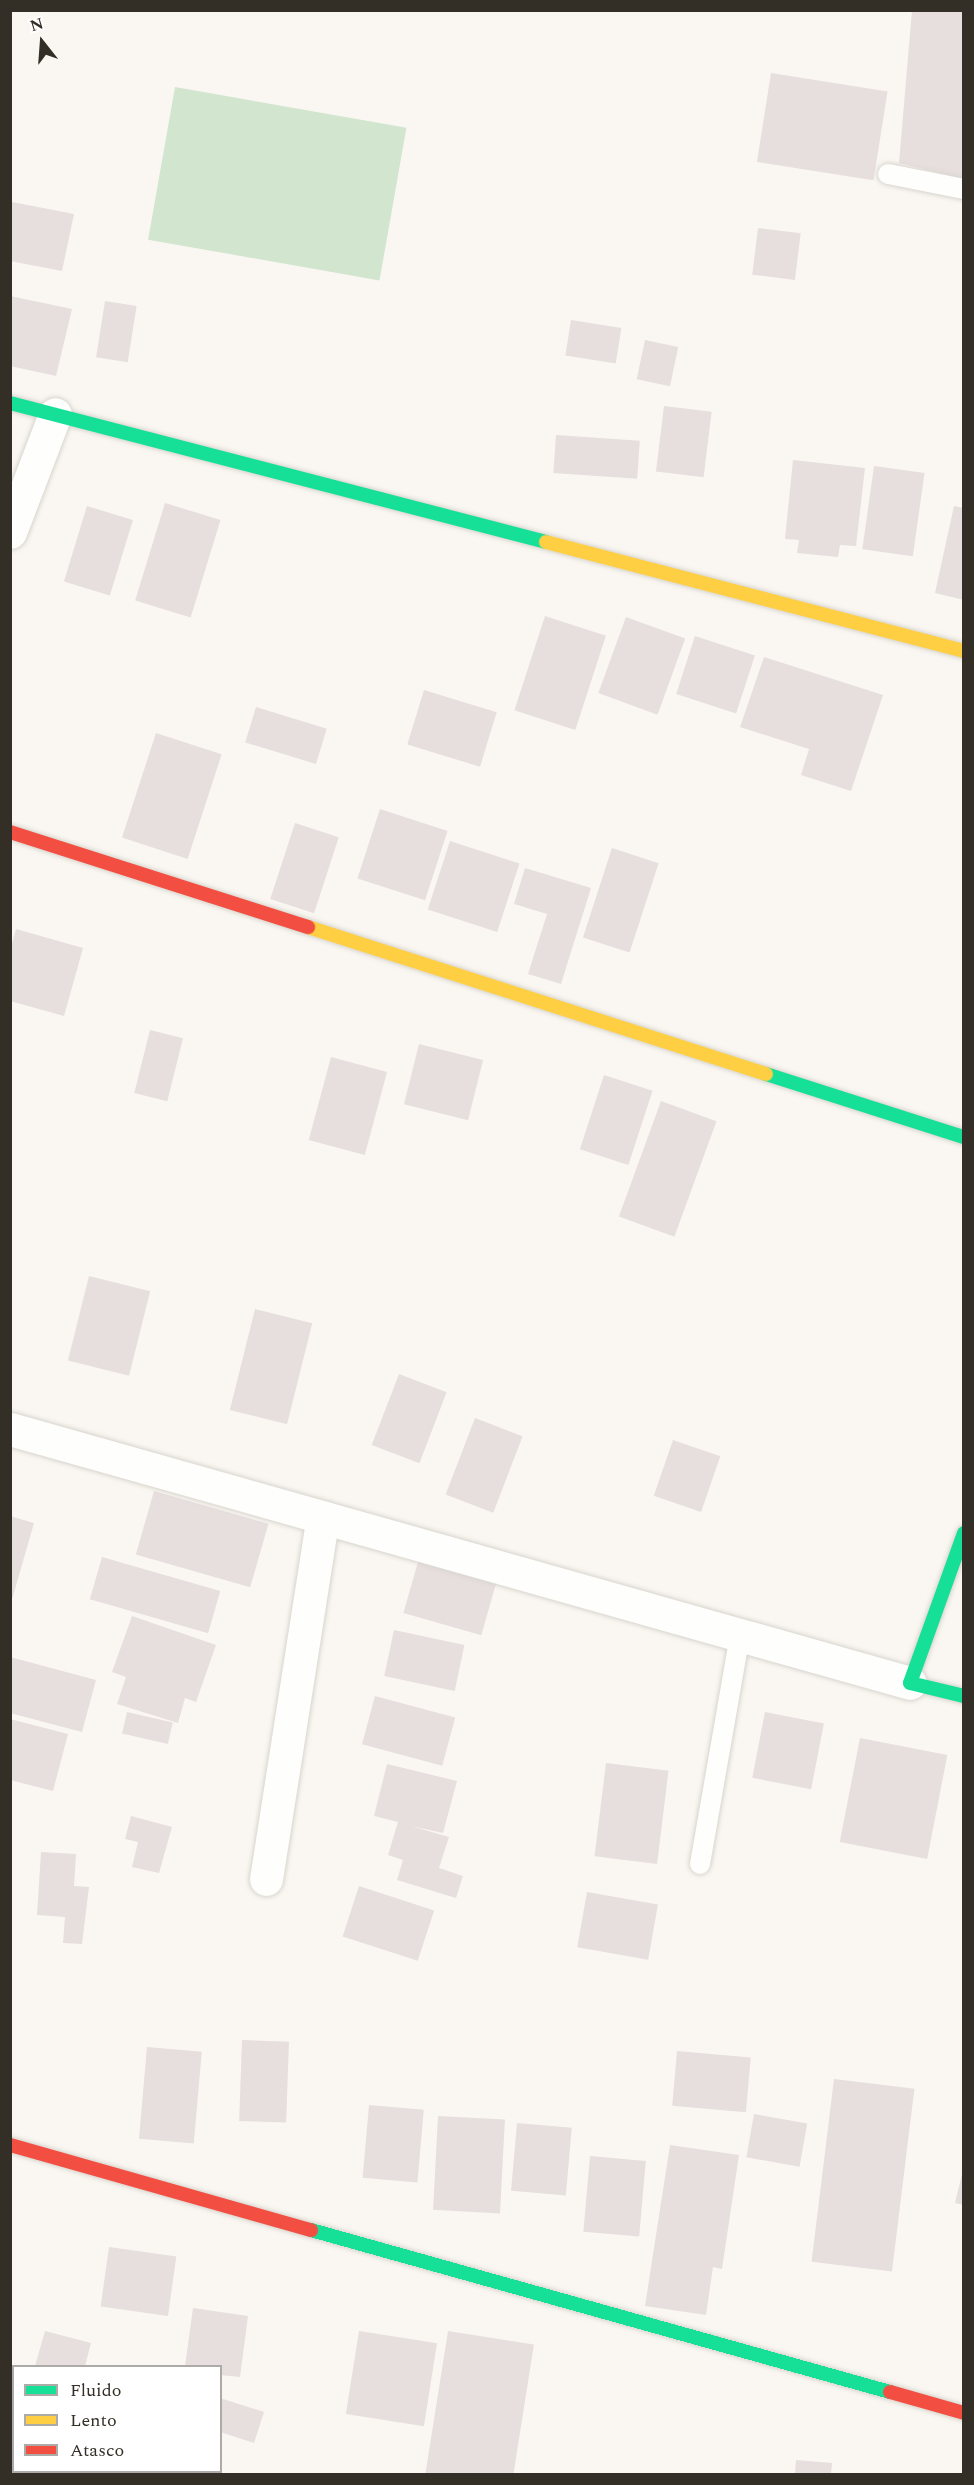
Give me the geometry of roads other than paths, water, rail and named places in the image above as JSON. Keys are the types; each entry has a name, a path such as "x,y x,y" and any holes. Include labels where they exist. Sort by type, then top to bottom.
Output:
{"street":[{"path":"10,403 963,651"},
{"path":"10,532 55,414"},
{"path":"10,832 963,1137"},
{"path":"10,1430 963,1696"},
{"path":"266,1879 323,1518"},
{"path":"910,1683 963,1533"},
{"path":"10,2145 963,2413"}],"lane":[{"path":"888,174 963,189"},
{"path":"700,1864 740,1635"}]}
